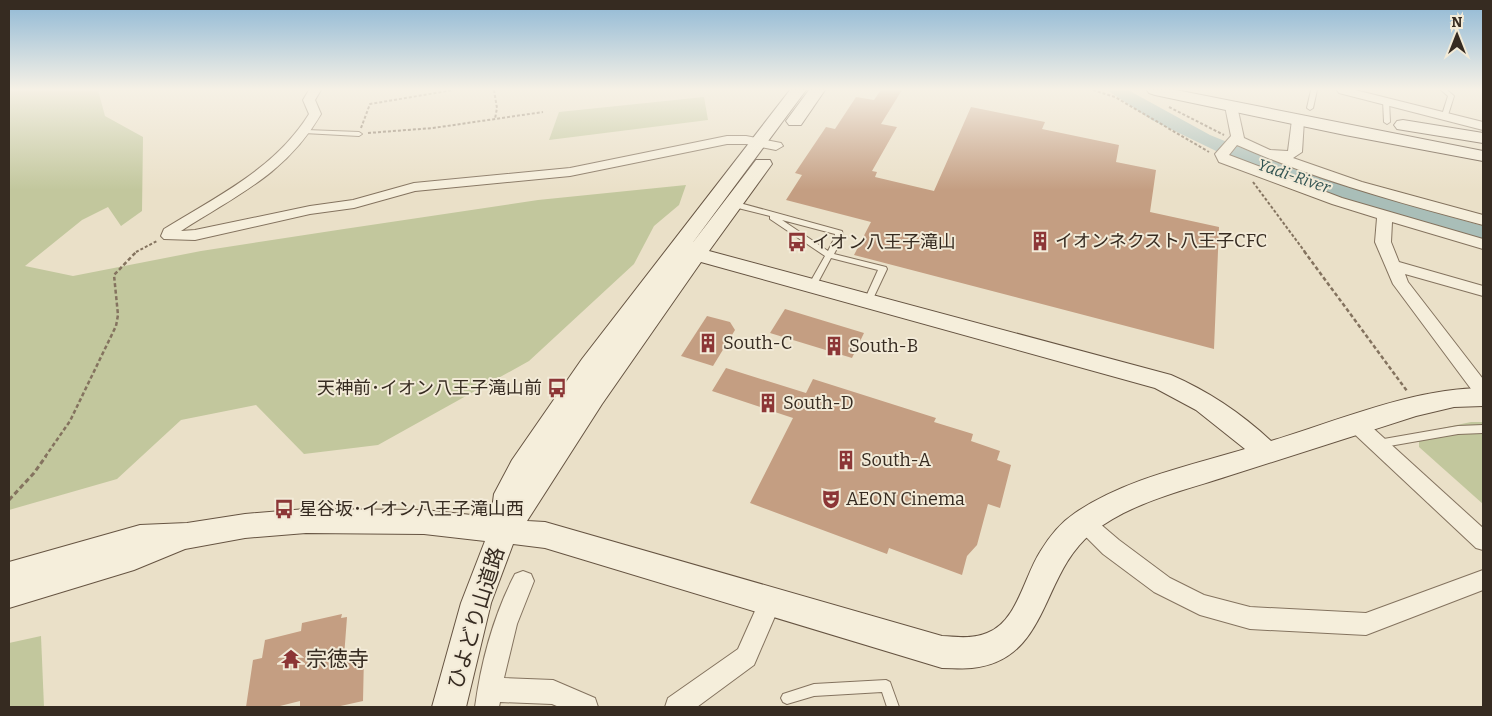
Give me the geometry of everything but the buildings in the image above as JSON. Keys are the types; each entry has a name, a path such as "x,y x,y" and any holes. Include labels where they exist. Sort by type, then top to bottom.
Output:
{"street":[{"path":"310,123 295,145 263,172 232,194 170,232 169,236 195,235 310,210 354,204 414,187 494,181 570,172 734,139 768,144"},
{"path":"687,252 733,204 779,123"},
{"path":"687,252 768,144 787,123"},
{"path":"1239,123 1238,137 1218,157 1273,179 1483,244"},
{"path":"1268,155 1274,153 1290,155 1295,152 1302,123"},
{"path":"1344,123 1483,156"},
{"path":"1396,123 1483,138"},
{"path":"1234,140 1268,155 1350,182 1483,220"},
{"path":"1385,215 1383,242 1392,265 1410,296 1483,392"},
{"path":"687,252 1162,381 1191,394 1223,414 1266,453"},
{"name":"ひよどり山道路","path":"449,707 476,603 504,529 508,494 539,439 590,366 687,252"},
{"path":"1392,265 1483,291"},
{"path":"9,575 140,538 187,536 245,526 346,520 424,522 504,529 545,535 771,600 942,652 963,654 987,650 1010,639 1019,629 1046,565 1065,540 1085,523 1121,501 1356,424 1438,401 1483,397"},
{"path":"1356,424 1483,541"},
{"path":"1085,523 1119,553 1162,586 1200,604 1250,618 1366,624 1483,580"},
{"path":"9,594 73,573 143,555 187,536"},
{"path":"523,581 517,591 489,698 553,692 586,707"},
{"path":"677,707 746,657 771,600"}],"lane":[{"path":"306,132 359,134"},
{"path":"733,204 838,233 839,237 812,286"},
{"path":"766,213 829,255 883,269 868,301"},
{"path":"1378,444 1458,430 1483,429"},
{"path":"787,698 814,690 886,686 893,707"}],"path":[{"path":"363,123 359,134 465,123"},
{"path":"1160,123 1218,157"},
{"path":"1200,123 1234,140"},
{"path":"1206,150 1218,157"},
{"path":"1251,181 1411,396"},
{"path":"9,500 34,473 70,421 116,326 118,314 114,275 140,248 169,236"}],"green space":[{"path":"9,123 118,123 143,137 142,211 121,226 108,207 82,220 25,266 73,276 201,251 538,200 686,185 679,205 654,226 634,264 529,361 378,445 304,454 256,405 181,420 117,479 9,510"},
{"path":"555,123 681,123 549,140"},
{"path":"1471,422 1483,422 1483,504 1419,447 1419,433"},
{"path":"41,636 44,707 9,707 9,643"}],"waterway":[{"name":"Yadi-River","path":"1173,123 1248,159 1294,176 1340,192 1483,233"}],"place":[{"name":"イオンネクスト八王子CFC","path":"1040,241"},
{"name":"イオン八王子滝山","path":"797,242"},
{"name":"South-C","path":"708,343"},
{"name":"South-B","path":"834,346"},
{"name":"天神前･イオン八王子滝山前","path":"557,388"},
{"name":"South-D","path":"768,403"},
{"name":"South-A","path":"846,460"},
{"name":"AEON Cinema","path":"831,499"},
{"name":"星谷坂･イオン八王子滝山西","path":"284,509"},
{"name":"宗徳寺","path":"291,659"}]}
